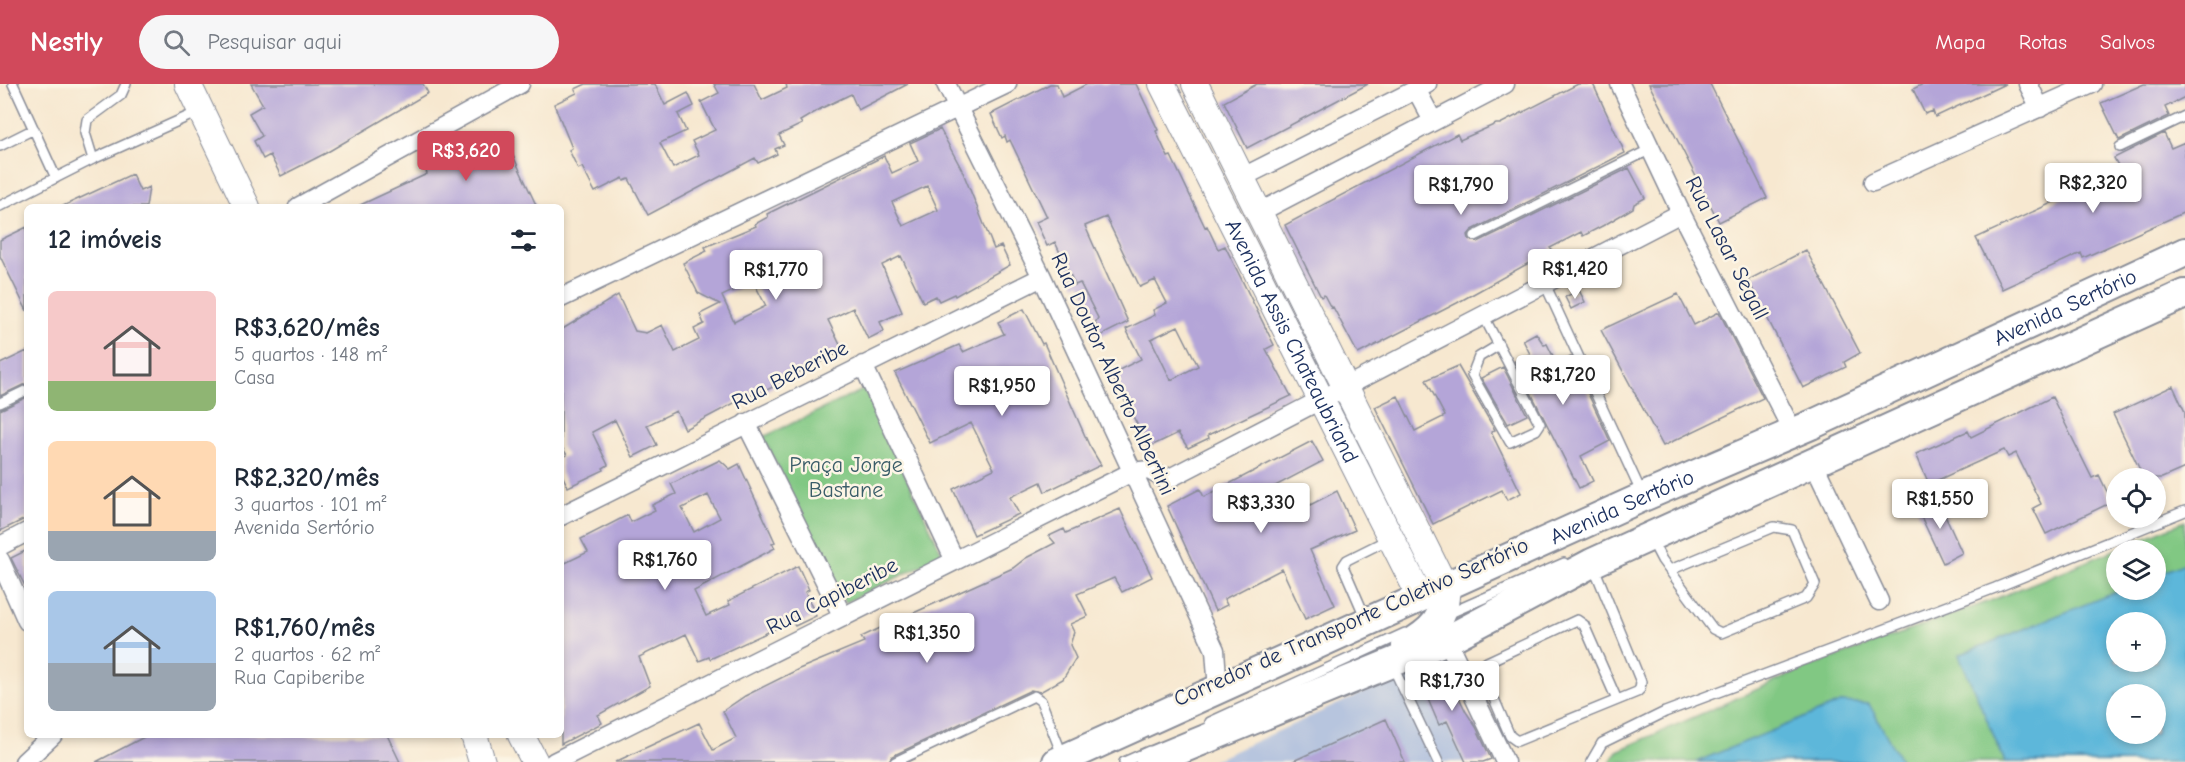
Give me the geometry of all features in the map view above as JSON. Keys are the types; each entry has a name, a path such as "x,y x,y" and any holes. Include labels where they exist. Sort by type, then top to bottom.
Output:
{"main road":[{"name":"Avenida Sertório","path":"1153,755 1341,682 1392,665 1442,606 1643,497 1793,432 2185,252"},
{"name":"Avenida Sertório","path":"1060,760 1368,623 1442,606 1583,561 1813,462 2185,294"},
{"path":"1341,682 1422,637 1442,606"}],"street":[{"path":"188,84 246,204"},
{"path":"303,204 520,84"},
{"name":"Rua Doutor Alberto Albertini","path":"946,84 1042,277 1215,650 1218,690"},
{"path":"564,297 1007,84"},
{"name":"Avenida Assis Chateaubriand","path":"1162,84 1391,537 1442,606"},
{"path":"1258,213 1505,84"},
{"name":"Rua Lasar Segall","path":"1620,84 1681,213 1793,432"},
{"path":"2028,84 2040,108"},
{"path":"1873,182 2092,84"},
{"path":"1241,178 1421,87 1433,121"},
{"path":"1174,107 1197,89"},
{"name":"Avenida Assis Chateaubriand","path":"1197,89 1345,387 1442,606"},
{"path":"1132,472 1149,470 1166,480 1681,213"},
{"name":"Rua Beberibe","path":"564,514 1042,277"},
{"path":"863,365 955,561"},
{"path":"746,423 843,617"},
{"path":"1813,462 1879,601"},
{"name":"Rua Capiberibe","path":"554,762 1132,472"},
{"path":"0,546 24,534"},
{"path":"0,560 24,614"},
{"path":"1442,606 1505,762"},
{"path":"24,762 50,738"},
{"path":"475,738 480,761"},
{"path":"523,738 535,762"}],"lane":[{"path":"13,84 56,178"},
{"path":"93,159 85,134 87,120 121,96 126,84"},
{"path":"0,206 93,159 201,111"},
{"path":"2120,147 2185,117"},
{"path":"0,146 34,129"},
{"path":"1475,236 1651,149"},
{"path":"1670,570 1774,527 1785,527 1792,530 1815,584 1806,598 1721,633 1713,629 1670,570 1645,533 2185,283"},
{"path":"1545,284 1643,497"},
{"path":"1728,472 2098,304"},
{"path":"1483,315 1540,424 1536,430 1510,442 1472,375 1479,357 1498,345"},
{"path":"0,403 24,391"},
{"path":"1591,762 1602,743 1665,712 1995,588 2185,511"},
{"path":"1368,623 1343,566 1347,560 1391,537"},
{"path":"1583,561 1641,681 1637,692 1517,741 1510,736 1482,669 1487,662 1577,620 1584,625 1617,700"},
{"name":"Corredor de Transporte Coletivo Sertório","path":"1198,728 1442,606"},
{"path":"1392,665 1438,762"},
{"path":"895,762 1034,696 1041,701 1060,760"},
{"path":"1124,762 1153,755"}],"shaded area":[{"path":"1420,667 1465,762 1210,762"}],"green space":[{"name":"Praça Jorge Bastane","path":"865,389 943,555 845,603 763,437"},
{"path":"2185,521 2185,762 1610,762 1617,751 1803,669 1990,601 2106,553 2106,600 2166,600 2166,540 2139,540"}],"water":[{"path":"2185,563 2185,762 2005,762 1959,655 2106,596 2106,600 2166,600 2166,571"},
{"path":"1842,702 1869,704 1901,762 1696,762"}],"building":[{"path":"251,84 423,84 428,93 326,153 281,176 270,155 263,159 254,141 262,136 249,113 263,105"},
{"path":"586,84 655,84 665,105 688,93 694,106 678,114 686,131 660,143 673,168 699,155 692,141 715,130 701,102 719,93 714,84 754,84 762,100 787,88 786,84 908,84 858,110 851,94 822,108 800,121 802,124 779,135 784,145 775,149 777,154 758,163 755,158 648,215 629,179 624,181 623,178 595,192 582,167 578,169 569,150 572,148 554,104 577,93 575,89"},
{"path":"1050,84 1057,84 1062,97 1087,84 1136,84 1168,157 1171,156 1205,227 1207,226 1218,249 1225,246 1274,345 1266,349 1291,396 1208,435 1209,438 1188,448 1178,433 1149,447 1111,374 1141,359 1126,329 1155,315 1153,310 1167,303 1155,280 1140,287 1106,217 1085,226 1128,322 1100,336 1095,323 1098,318 1080,283 1075,285 1055,242 1047,246 1036,222 1047,217 1010,140 1007,142 1005,136 1002,138 991,114","holes":["1178,326 1198,366 1171,380 1151,339"]},
{"path":"1257,84 1368,84 1247,148 1224,102"},
{"path":"1578,84 1593,84 1625,153 1472,230 1468,235 1469,239 1478,242 1629,168 1645,198 1606,224 1583,236 1581,232 1550,248 1552,250 1457,303 1358,354 1333,307 1331,308 1324,295 1321,297 1285,225 1457,134 1460,140 1500,124"},
{"path":"1649,84 1710,84 1767,198 1719,222"},
{"path":"1923,84 2005,84 1935,117 1933,111 1925,114 1913,89"},
{"path":"2144,84 2185,84 2185,97 2165,107 2169,116 2119,140 2101,103"},
{"path":"940,129 962,170 994,249 1001,246 1010,265 955,296 954,294 939,301 936,296 923,302 901,256 882,265 902,312 880,322 884,331 868,339 853,308 828,320 843,351 754,396 753,393 685,429 676,411 647,425 657,445 633,457 615,420 592,432 608,465 603,468 604,470 568,487 564,479 564,456 567,455 564,450 564,328 618,295 635,331 646,333 662,325 675,352 699,340 694,329 704,324 700,314 720,304 698,293 683,263 707,251 705,247 756,226 755,224 768,217 767,214 884,156 892,173 918,161 910,143","holes":["927,186 938,210 903,226 892,202","753,281 766,306 734,322 722,296"]},
{"path":"502,132 536,204 362,204 427,174 426,171 456,158 454,154"},
{"path":"2164,133 2171,148 2185,142 2185,212 2083,258 2081,253 2002,289 1976,238 2121,171 2114,158"},
{"path":"132,174 140,191 149,187 146,204 67,204"},
{"path":"24,228 24,305 0,256 0,240"},
{"path":"1806,250 1860,353 1844,362 1846,367 1803,388 1748,280"},
{"path":"1579,290 1585,302 1571,309 1565,297"},
{"path":"1678,294 1694,325 1719,312 1763,398 1663,446 1601,330"},
{"path":"1024,309 1042,344 1044,343 1089,445 1101,465 1045,492 1041,482 1010,497 1019,514 974,535 953,489 994,469 971,423 930,443 895,373 959,345 963,352 1004,334 998,322"},
{"path":"1536,333 1544,345 1547,344 1556,362 1571,357 1610,441 1581,456 1593,481 1579,488 1515,361 1530,354 1523,340"},
{"path":"24,352 24,384 0,396 0,364"},
{"path":"1458,366 1495,430 1491,432 1521,493 1507,500 1502,490 1433,524 1375,407 1398,396 1415,431 1445,416 1426,380"},
{"path":"1503,367 1527,415 1508,424 1481,378"},
{"path":"2173,386 2185,412 2185,468 2166,476 2166,468 2139,468 2113,414"},
{"path":"2052,397 2092,478 2099,475 2106,490 2106,505 2046,534 2033,508 2041,504 2016,453 2008,457 2004,450 1929,484 1916,454 1968,431 1971,437"},
{"path":"24,398 24,519 0,531 0,410"},
{"path":"1312,441 1323,461 1275,486 1289,516 1337,491 1355,530 1310,550 1335,605 1305,619 1282,569 1224,599 1227,605 1215,611 1167,506 1200,489 1204,497"},
{"path":"720,460 730,469 739,464 775,542 772,543 775,548 694,591 706,616 730,605 728,601 798,566 809,590 805,592 816,616 795,626 792,621 710,659 709,657 699,661 686,634 639,657 650,686 598,715 602,723 561,744 561,738 564,738 564,564 588,552 581,539 628,515 631,522 655,510 652,505 676,494 671,484","holes":["708,495 720,518 694,532 682,508"]},
{"path":"1937,498 1962,553 1943,563 1917,508"},
{"path":"1120,509 1152,577 1122,592 1114,578 1077,594 1088,616 1070,624 1074,632 1070,645 1076,658 1063,679 1040,692 1031,690 892,756 888,762 615,762 699,723 713,750 736,738 723,711 745,696 799,669 864,642 861,637 1013,568 1026,558 1055,543 1049,536 1064,529 1066,533"},
{"path":"24,552 24,584 11,558"},
{"path":"1441,660 1491,759 1483,762 1466,762 1447,721 1439,725 1416,671"},
{"path":"1386,719 1405,762 1291,762"},
{"path":"142,738 388,738 400,762 96,762"}]}
